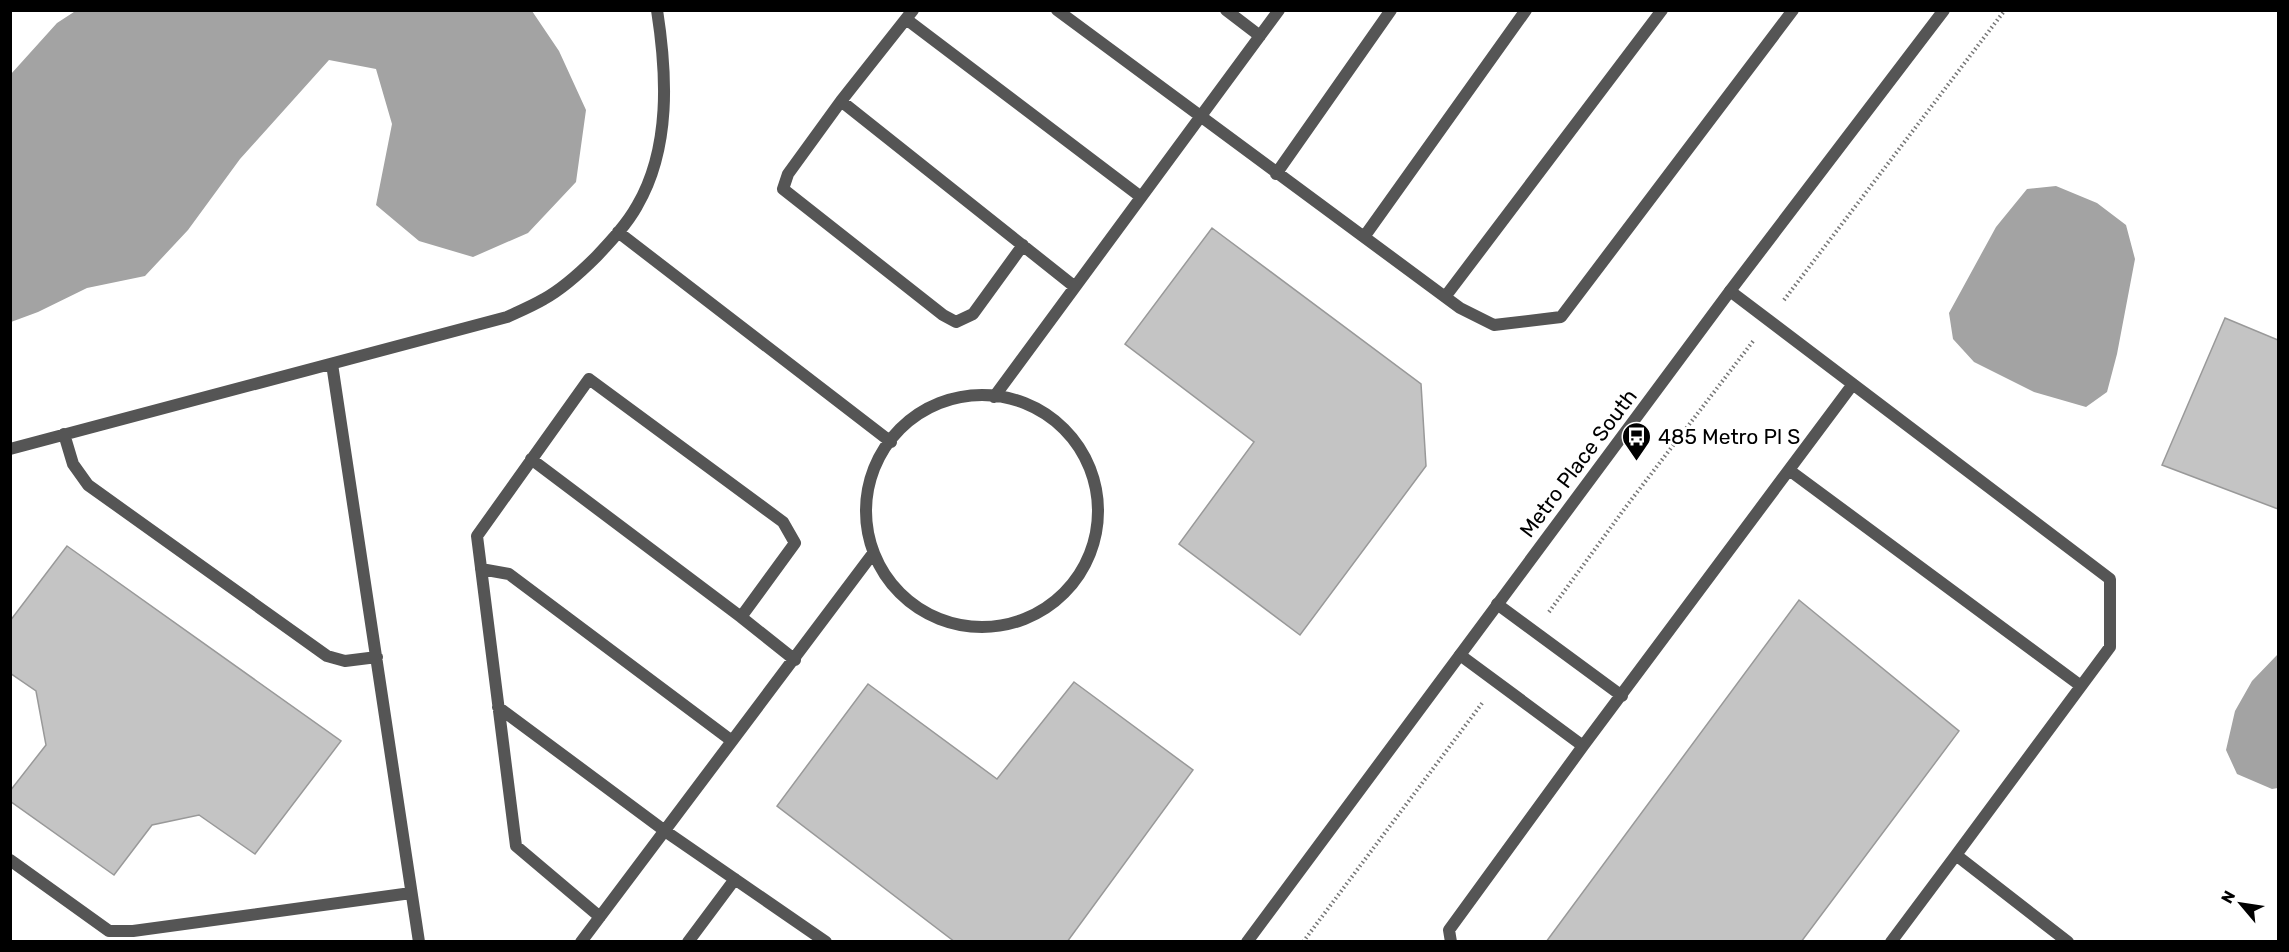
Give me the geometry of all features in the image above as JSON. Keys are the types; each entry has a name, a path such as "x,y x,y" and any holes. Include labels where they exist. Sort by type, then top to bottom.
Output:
{"street":[{"path":"10,449 507,317 546,298 582,271 618,232 637,206 651,176 664,106 664,55 657,10"},
{"path":"1057,10 1460,308 1494,325 1561,317 1793,10"},
{"path":"1226,10 1260,36"},
{"path":"994,397 1279,10"},
{"path":"1276,174 1390,10"},
{"path":"1364,237 1526,10"},
{"path":"1445,297 1662,10"},
{"name":"Metro Place South","path":"1247,942 1730,291 1944,10"},
{"path":"1023,245 973,314 956,322 943,315 783,189 788,174 841,101 910,15 1141,197"},
{"path":"841,101 1075,287"},
{"path":"618,232 891,442"},
{"path":"1730,291 2110,579 2110,646 1891,942"},
{"path":"332,364 419,942"},
{"path":"600,917 516,846 477,536 589,379 783,522 795,543 741,617"},
{"path":"1450,942 1449,930 1853,384"},
{"path":"970,395 994,397 1009,397 1044,412 1073,438 1092,471 1098,508 1093,547 1075,581 1048,608 1013,624 974,628 937,619 904,599 881,572 871,556 867,532 867,494 879,458 902,427 933,406 970,395"},
{"path":"64,435 73,464 88,485 327,656 345,661 376,657"},
{"path":"531,459 795,660"},
{"path":"1789,470 2081,686"},
{"path":"581,942 871,556"},
{"path":"481,569 509,574 732,741"},
{"path":"1497,604 1622,696"},
{"path":"1460,655 1583,746"},
{"path":"498,707 665,831 824,941"},
{"path":"1956,855 2068,942"},
{"path":"10,860 109,931 133,931 411,893"},
{"path":"688,942 735,879"}],"path":[{"path":"1535,632 1625,508 2005,10"},
{"path":"1303,942 1497,682"}],"shaded area":[{"path":"77,10 532,11 559,51 586,110 576,182 528,233 473,257 419,241 376,205 392,124 376,69 329,60 240,159 188,230 145,276 87,288 38,312 11,322 11,74 57,23"},
{"path":"2056,186 2097,203 2126,225 2135,259 2117,354 2107,392 2086,407 2034,392 1974,362 1953,339 1949,313 1996,227 2027,189"},
{"path":"2278,654 2278,788 2272,789 2237,774 2226,750 2235,711 2252,681"}],"building":[{"path":"1212,228 1421,384 1426,466 1300,635 1179,544 1254,442 1125,344"},
{"path":"2225,318 2278,340 2278,509 2162,465"},
{"path":"67,546 341,741 255,854 199,815 152,825 114,875 10,801 10,791 46,745 36,691 10,673 10,621"},
{"path":"1799,600 1959,731 1801,942 1546,942"},
{"path":"1074,682 1193,770 1067,942 955,942 777,806 868,684 997,779"}],"place":[{"name":"485 Metro Pl S","path":"1637,462"}]}
